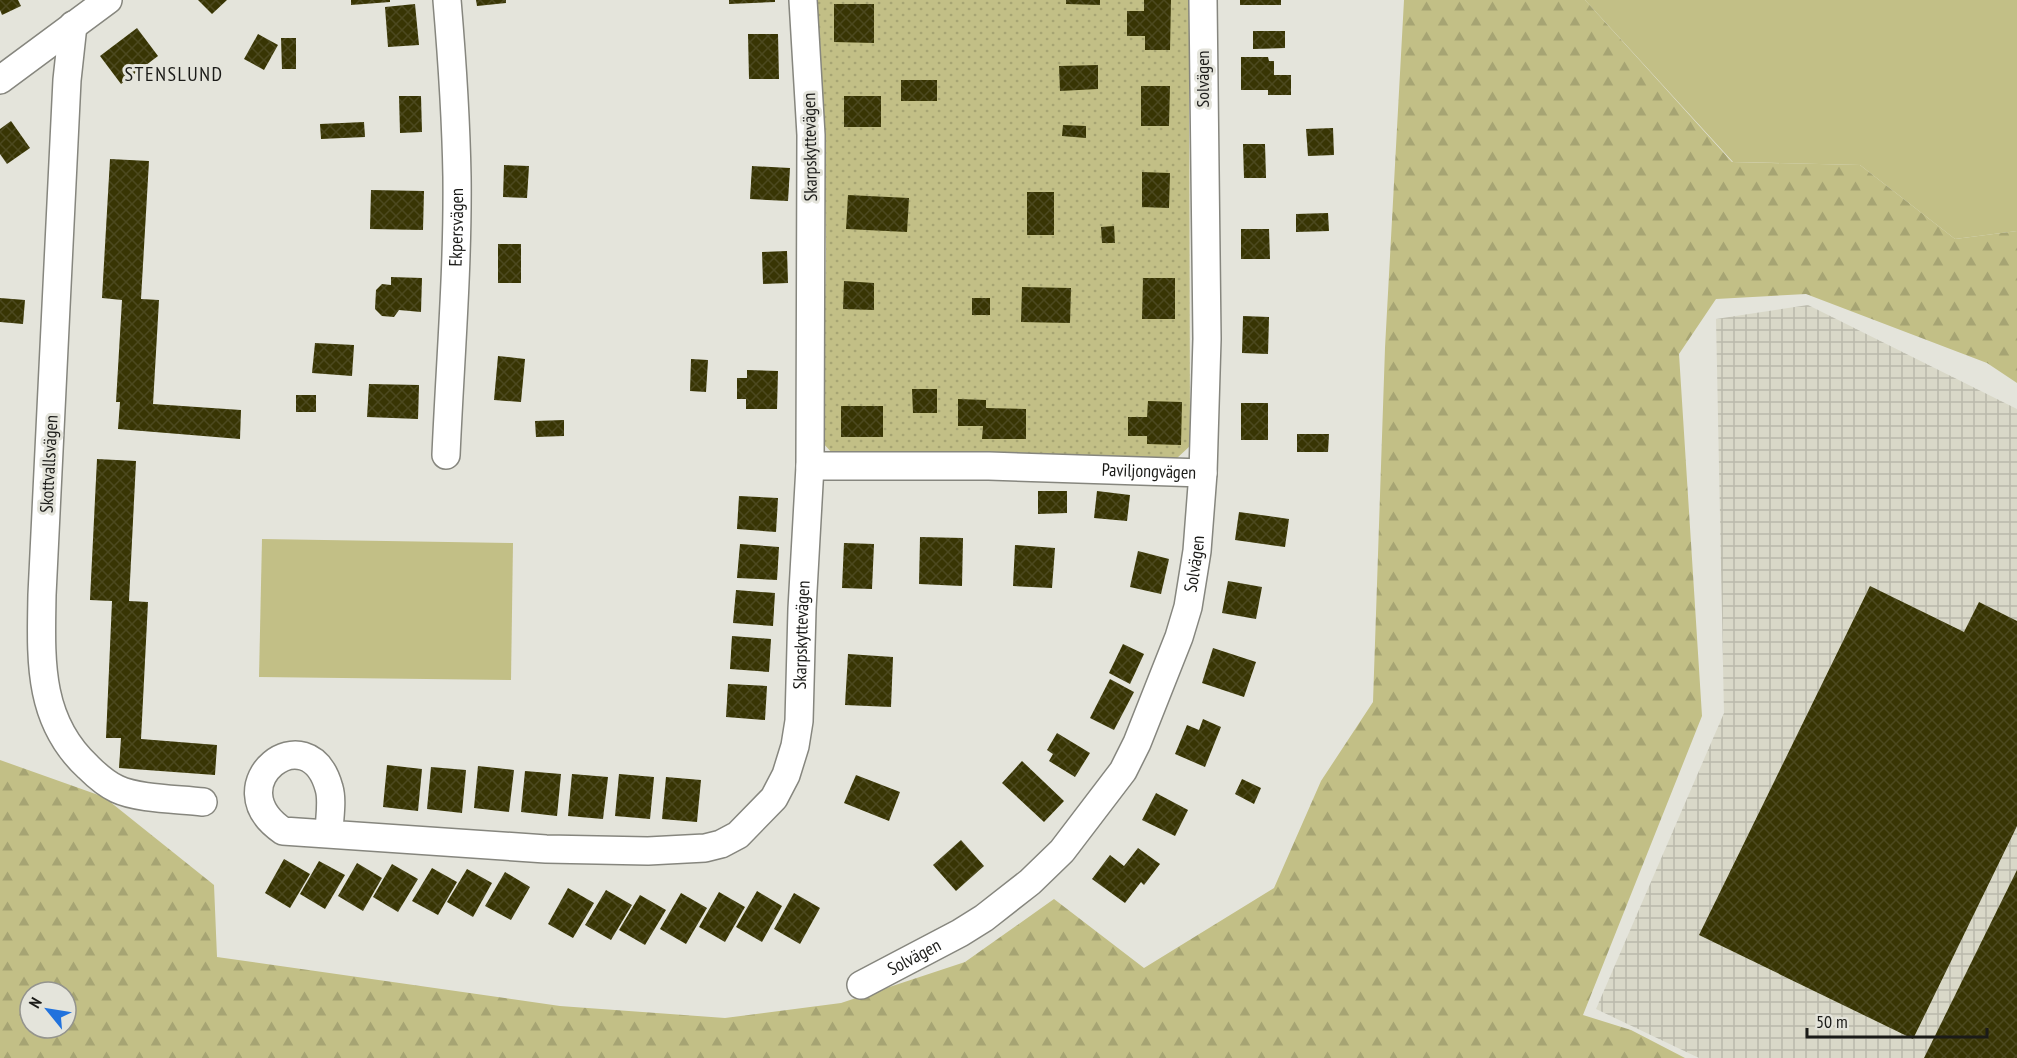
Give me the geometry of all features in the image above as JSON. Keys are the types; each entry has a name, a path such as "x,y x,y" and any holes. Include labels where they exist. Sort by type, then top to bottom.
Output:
{"street":[{"path":"0,80 108,0"},
{"name":"Ekpersvägen","path":"446,455 457,178 453,70 447,0"},
{"name":"Skarpskyttevägen","path":"329,834 546,849 648,851 705,848 721,844 738,835 774,798 786,775 795,746 799,721 802,609 810,466 811,135 803,0"},
{"name":"Solvägen","path":"861,986 984,918 1030,882 1062,851 1117,779 1137,743 1159,693 1188,607 1197,551 1198,473 1207,339 1203,0"},
{"name":"Skottvallsvägen","path":"73,25 67,80 42,596 41,650 44,687 53,717 75,756 101,780 117,790 132,794 203,802"},
{"name":"Paviljongvägen","path":"810,466 989,466 1198,473"}],"shaded area":[{"path":"1808,305 2017,409 2017,1058 1699,1058 1596,1009 1724,713 1716,319"}],"green space":[{"path":"814,0 1189,0 1190,446 1176,459 833,454 822,442 826,250 823,97"},
{"path":"1404,0 1585,0 1732,162 1860,165 1955,239 2017,231 2017,383 1987,363 1806,294 1716,299 1679,354 1702,716 1583,1015 1631,1030 1685,1058 0,1058 0,760 104,797 214,885 217,957 560,1006 725,1018 841,1003 965,962 1054,899 1144,968 1274,888 1321,781 1373,702 1385,348"},
{"path":"1585,0 2017,0 2017,231 1955,239 1860,165 1733,162"},
{"path":"262,539 513,543 511,680 259,677"}],"building":[{"path":"0,0 18,0 21,6 2,15"},
{"path":"198,0 227,0 212,14"},
{"path":"351,0 390,0 390,2 351,5"},
{"path":"476,0 506,0 506,3 477,6"},
{"path":"729,0 775,0 775,2 729,4"},
{"path":"1066,0 1100,0 1100,5 1066,4"},
{"path":"1144,0 1171,0 1170,50 1145,50 1145,36 1127,36 1127,11 1144,11"},
{"path":"1240,0 1281,0 1281,5 1240,5"},
{"path":"415,4 419,45 388,47 385,7"},
{"path":"834,4 874,4 874,43 834,42"},
{"path":"137,28 158,56 121,84 100,56"},
{"path":"1253,31 1285,31 1285,48 1253,49"},
{"path":"258,34 278,45 264,70 244,59"},
{"path":"748,34 778,34 779,79 749,79"},
{"path":"281,38 296,38 296,69 282,69"},
{"path":"1241,57 1268,57 1269,61 1274,61 1274,75 1291,75 1291,95 1268,95 1268,90 1241,90"},
{"path":"1098,65 1098,89 1060,91 1059,66"},
{"path":"901,80 937,80 937,101 901,101"},
{"path":"1141,86 1170,86 1169,126 1141,126"},
{"path":"399,96 421,96 422,132 400,133"},
{"path":"844,96 881,96 881,127 844,127"},
{"path":"11,121 30,148 7,164 0,154 0,129"},
{"path":"364,122 365,137 321,139 320,124"},
{"path":"1063,125 1086,126 1086,138 1062,136"},
{"path":"1333,128 1334,155 1308,156 1306,129"},
{"path":"1243,144 1265,144 1266,178 1244,178"},
{"path":"110,159 149,161 141,299 159,300 153,404 241,410 240,439 118,429 120,402 116,402 122,300 102,298"},
{"path":"504,165 529,166 527,198 503,197"},
{"path":"752,166 790,168 788,201 750,199"},
{"path":"1142,172 1170,173 1169,208 1142,207"},
{"path":"371,190 424,191 423,230 370,229"},
{"path":"1027,192 1054,192 1054,235 1027,235"},
{"path":"848,195 909,198 907,232 846,229"},
{"path":"1328,213 1329,231 1296,232 1296,214"},
{"path":"1114,226 1115,243 1102,243 1101,227"},
{"path":"1241,229 1269,229 1270,259 1241,259"},
{"path":"498,244 521,244 521,283 498,283"},
{"path":"787,251 788,283 763,284 762,252"},
{"path":"391,277 422,278 421,312 399,310 394,317 382,316 375,309 376,290 382,284 391,285"},
{"path":"1143,278 1175,278 1175,319 1142,319"},
{"path":"844,281 874,283 874,310 843,309"},
{"path":"1022,287 1071,288 1070,323 1021,322"},
{"path":"0,298 25,300 23,324 0,322"},
{"path":"972,298 990,298 990,315 972,315"},
{"path":"1243,316 1269,317 1268,354 1242,353"},
{"path":"315,343 354,345 352,376 312,373"},
{"path":"498,356 525,359 521,402 494,400"},
{"path":"691,359 708,360 706,392 690,391"},
{"path":"747,370 778,371 777,409 746,409 746,399 737,399 737,378 747,378"},
{"path":"369,384 419,385 418,419 367,417"},
{"path":"912,389 937,389 937,413 913,413"},
{"path":"296,395 316,395 316,412 296,412"},
{"path":"958,399 986,400 986,408 1026,409 1026,439 982,439 983,426 958,426"},
{"path":"1148,401 1182,402 1181,445 1147,444 1147,436 1128,436 1128,417 1147,417"},
{"path":"1241,403 1268,403 1268,440 1241,440"},
{"path":"841,406 883,406 883,437 841,437"},
{"path":"564,420 564,436 536,437 535,421"},
{"path":"1297,434 1329,434 1328,452 1297,452"},
{"path":"97,459 136,461 129,601 148,602 141,739 217,745 215,775 119,768 121,738 106,738 112,601 90,600"},
{"path":"1038,491 1067,491 1067,513 1038,514"},
{"path":"1097,491 1130,495 1127,521 1094,518"},
{"path":"739,496 778,498 776,532 737,529"},
{"path":"1239,512 1289,519 1285,547 1235,540"},
{"path":"920,537 963,538 962,586 919,584"},
{"path":"844,543 874,544 872,589 842,588"},
{"path":"740,544 779,547 777,580 737,578"},
{"path":"1015,545 1055,548 1052,588 1013,586"},
{"path":"1138,551 1169,559 1161,594 1130,587"},
{"path":"1228,581 1262,587 1256,619 1222,613"},
{"path":"1870,586 1964,632 1979,602 2017,621 2017,826 1913,1039 1699,935"},
{"path":"736,590 775,593 773,626 733,623"},
{"path":"732,636 771,639 769,672 730,669"},
{"path":"1123,644 1144,654 1130,684 1109,673"},
{"path":"1213,648 1256,662 1244,697 1202,683"},
{"path":"848,654 893,657 891,707 845,705"},
{"path":"1110,679 1134,692 1114,730 1090,718"},
{"path":"728,684 767,686 765,720 726,717"},
{"path":"1203,719 1221,727 1205,767 1175,754 1187,725 1199,730"},
{"path":"1057,733 1090,753 1075,777 1049,761 1053,754 1047,750"},
{"path":"1022,761 1064,801 1044,822 1002,783"},
{"path":"387,765 422,769 418,811 383,807"},
{"path":"478,766 514,770 509,812 474,808"},
{"path":"431,767 466,770 462,813 427,809"},
{"path":"525,771 561,774 557,816 521,812"},
{"path":"572,774 608,777 603,819 568,816"},
{"path":"619,774 654,777 650,819 615,816"},
{"path":"856,775 900,792 889,821 844,803"},
{"path":"666,777 701,780 697,822 662,819"},
{"path":"1242,779 1261,788 1254,804 1235,794"},
{"path":"1156,793 1188,810 1175,836 1142,820"},
{"path":"961,840 984,866 956,891 933,865"},
{"path":"1138,848 1160,864 1144,885 1141,882 1125,903 1092,879 1110,855 1124,866"},
{"path":"284,859 310,874 290,908 265,893"},
{"path":"319,861 345,875 325,909 300,894"},
{"path":"357,863 382,878 363,911 338,896"},
{"path":"392,864 418,879 398,912 373,897"},
{"path":"432,868 457,882 438,915 412,901"},
{"path":"467,869 492,883 473,917 447,902"},
{"path":"2017,870 2017,1058 1924,1058"},
{"path":"505,872 530,887 511,920 485,906"},
{"path":"568,888 594,903 573,938 548,924"},
{"path":"606,890 632,905 611,940 585,925"},
{"path":"757,891 782,906 762,942 736,927"},
{"path":"719,892 745,907 725,942 699,927"},
{"path":"681,893 707,908 686,944 660,929"},
{"path":"794,893 820,908 800,944 774,929"},
{"path":"640,895 666,910 645,945 619,930"}],"district":[{"name":"STENSLUND","path":"174,74"}]}
